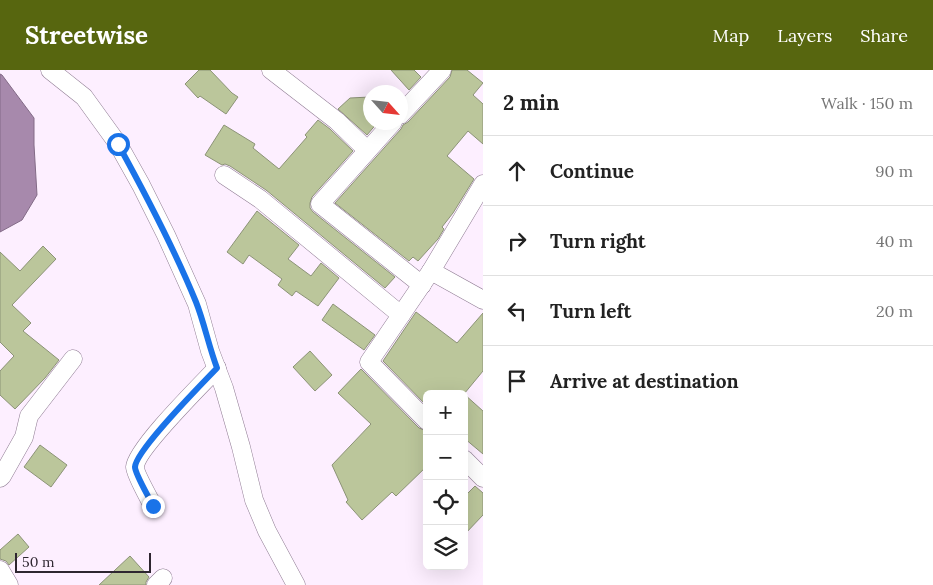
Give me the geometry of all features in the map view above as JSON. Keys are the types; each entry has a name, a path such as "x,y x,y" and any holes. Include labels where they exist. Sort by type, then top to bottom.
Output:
{"street":[{"path":"50,70 84,97 118,144 166,235 197,304 236,430 254,500 267,531 296,585"},
{"path":"271,70 337,121 367,150"},
{"path":"408,106 442,70"},
{"path":"386,130 320,204 427,278 483,300"},
{"path":"224,175 260,199 401,314"},
{"path":"423,417 369,362 427,278 483,184"},
{"path":"0,478 24,437 29,416 74,359"},
{"path":"153,506 135,466 147,444 217,368"},
{"path":"468,463 483,478"},
{"path":"0,570 9,585"}],"shaded area":[{"path":"0,74 34,118 37,195 22,220 0,232"}],"building":[{"path":"199,70 210,70 238,97 226,114 200,96 198,98 185,84"},
{"path":"391,70 414,70 421,77 409,90 408,85 404,85"},
{"path":"452,70 467,70 483,83 473,95 483,104 483,144 468,131 447,156 474,179 442,227 444,229 438,239 418,261 413,257 409,261 335,203 400,130 408,130 408,122 450,77"},
{"path":"363,97 363,130 371,130 367,135 338,109 350,98"},
{"path":"318,120 353,151 312,197 310,208 395,277 385,288 266,190 230,166 222,165 205,155 224,125 255,144 253,148 279,169 307,137 305,135"},
{"path":"257,211 299,245 288,259 311,276 321,263 339,278 318,306 296,291 292,296 278,285 282,279 249,255 243,264 227,252"},
{"path":"43,246 56,259 12,305 31,323 23,331 59,360 45,378 15,409 0,395 0,371 14,356 0,342 0,252 20,271"},
{"path":"333,304 375,335 364,350 322,320"},
{"path":"416,312 457,343 483,313 483,371 467,390 423,390 423,402 383,361"},
{"path":"310,351 332,375 315,391 293,367"},
{"path":"361,369 419,428 423,430 423,470 396,496 392,492 362,520 346,502 348,500 332,465 371,424 338,393"},
{"path":"468,398 483,411 483,454 468,441"},
{"path":"40,445 67,465 51,487 24,467"},
{"path":"475,486 483,493 483,515 468,531 468,525 468,493"},
{"path":"18,534 29,547 9,565 6,561 0,559 0,550"},
{"path":"130,556 149,577 146,585 99,585"}],"route":[{"path":"118,144 166,235 197,304 210,351 217,368 147,444 135,466 153,506"}]}
